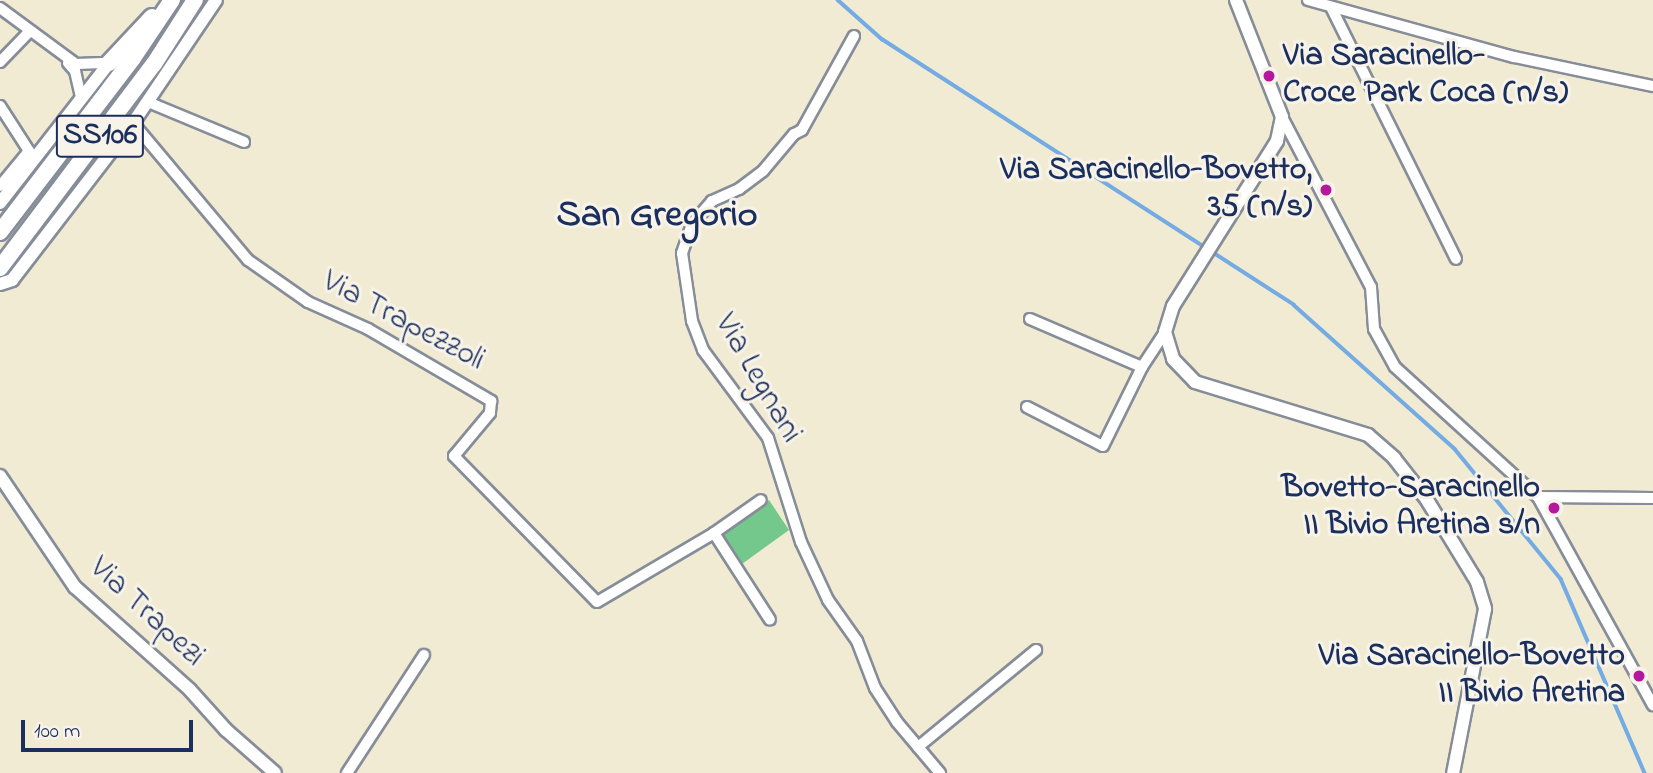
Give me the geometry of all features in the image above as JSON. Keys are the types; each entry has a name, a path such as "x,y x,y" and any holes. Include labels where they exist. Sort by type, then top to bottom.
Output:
{"highway":[{"path":"109,63 170,0"},
{"name":"SS106","path":"0,232 134,58 170,0"},
{"name":"SS106","path":"0,268 155,64 195,0"}],"street":[{"path":"0,284 12,280 133,122 216,0"},
{"path":"1236,0 1282,117 1371,287 1374,329 1395,367 1538,497 1650,693 1653,705"},
{"path":"1308,0 1514,57 1653,86"},
{"path":"1331,7 1455,259"},
{"path":"0,8 29,32 76,64 109,63"},
{"path":"0,62 29,32"},
{"name":"Via Legnani","path":"854,36 802,130 794,134 763,170 739,189 712,201 692,224 682,253 692,321 703,350 768,438 801,542 828,600 857,641 883,699 940,773"},
{"path":"63,57 75,71 81,99"},
{"path":"0,202 109,63"},
{"path":"148,102 244,142"},
{"path":"0,106 29,151 0,186"},
{"path":"1027,407 1103,446 1142,367 1165,332 1173,306 1192,272 1277,141 1282,117"},
{"name":"Via Trapezzoli","path":"133,122 248,260 308,302 368,328 491,401 490,413 454,456 597,602 714,533"},
{"path":"1030,319 1142,367"},
{"path":"1165,332 1173,359 1195,382 1368,435 1394,458 1427,500 1477,582 1485,609 1453,773"},
{"name":"Via Trapezi","path":"0,476 75,587 95,608 182,682 226,730 275,773"},
{"path":"1538,497 1653,498"},
{"path":"761,500 714,533 770,620"},
{"path":"918,747 1036,650"},
{"path":"347,773 424,655"}],"green space":[{"path":"769,500 789,530 742,564 722,533"}],"waterway":[{"path":"838,0 882,39 1294,305 1455,449 1561,579 1645,773"}],"place":[{"name":"Via Saracinello- Croce Park Coca (n/s)","path":"1269,76"},
{"name":"Via Saracinello-Bovetto, 35 (n/s)","path":"1326,190"},
{"name":"Bovetto-Saracinello II Bivio Aretina s/n","path":"1554,508"},
{"name":"Via Saracinello-Bovetto II Bivio Aretina","path":"1639,676"}],"district":[{"name":"San Gregorio","path":"657,217"}]}
